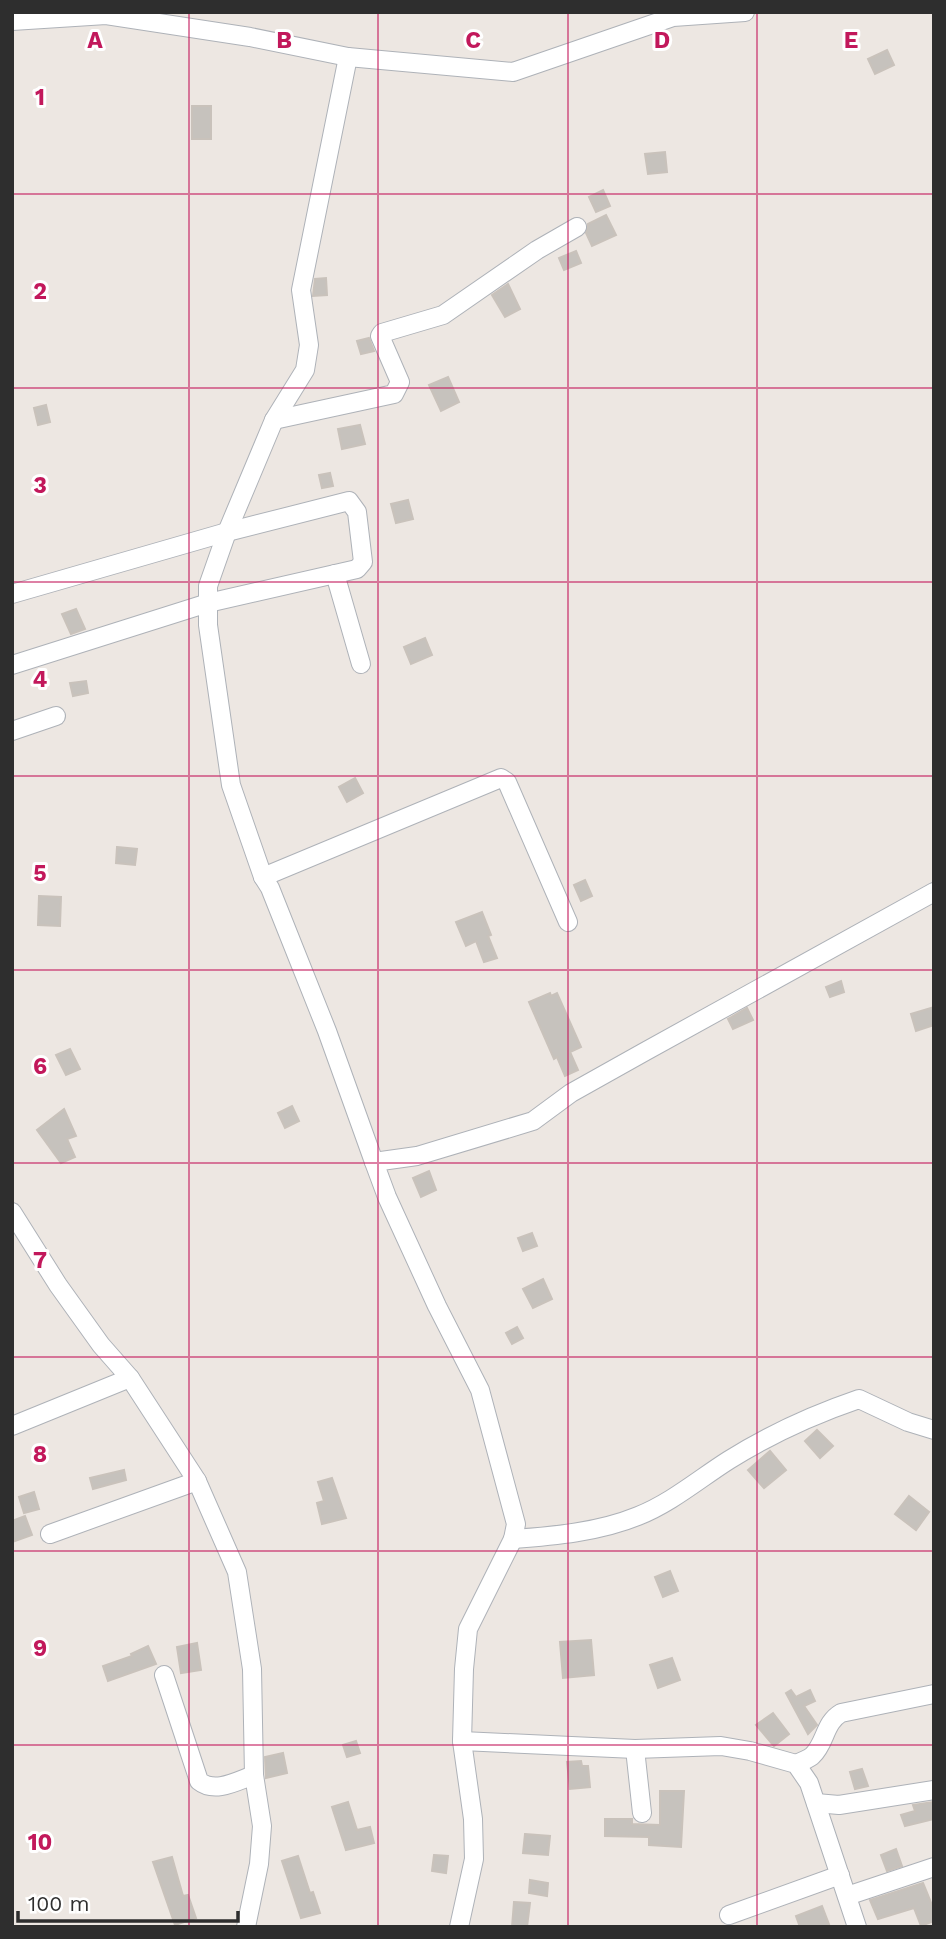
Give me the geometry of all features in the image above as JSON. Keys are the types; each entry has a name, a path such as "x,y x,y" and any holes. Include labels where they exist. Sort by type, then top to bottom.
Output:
{"street":[{"path":"12,21 106,14 250,37 348,57 513,72 673,16 745,12"},
{"path":"348,57 301,290 309,345 305,370 274,420 227,532 208,586 208,625 231,785 263,877 270,888 327,1031 387,1197 437,1306 480,1390 516,1524 513,1539 468,1629 464,1669 463,1741 473,1818 474,1859 459,1927"},
{"path":"274,420 394,394 400,382 380,336 382,333 443,315 537,250 577,228"},
{"path":"12,594 227,532 349,501 356,512 363,562 357,569 208,603 12,665"},
{"path":"335,574 361,664"},
{"path":"12,731 56,716"},
{"path":"263,877 501,778 507,782 568,922"},
{"path":"374,1162 417,1157 533,1121 592,1081 934,892"},
{"path":"12,1212 58,1285 101,1345 130,1378 197,1481 237,1572 253,1669 254,1776 262,1826 259,1864 246,1927"},
{"path":"12,1426 130,1378"},
{"path":"513,1539 591,1529 636,1517 659,1507 730,1460 771,1438 859,1399 908,1422 934,1430"},
{"path":"50,1534 197,1481"},
{"path":"164,1675 199,1781 206,1787 213,1788 254,1776"},
{"path":"796,1764 811,1756 821,1743 832,1718 841,1713 934,1694"},
{"path":"463,1741 635,1749 721,1746 796,1764 809,1783 857,1927"},
{"path":"635,1749 642,1813"},
{"path":"816,1803 839,1805 934,1790"},
{"path":"847,1896 934,1867"},
{"path":"729,1915 840,1875"}],"building":[{"path":"887,50 894,65 875,74 868,59"},
{"path":"192,106 211,106 211,139 192,139"},
{"path":"665,152 667,172 648,174 645,154"},
{"path":"603,190 610,206 596,212 589,197"},
{"path":"606,215 616,235 592,246 586,233 588,224"},
{"path":"576,251 581,263 564,270 559,258"},
{"path":"326,278 327,295 313,296 315,279"},
{"path":"508,284 520,309 505,317 492,295"},
{"path":"369,338 374,351 361,354 357,341"},
{"path":"448,377 459,402 441,411 429,385"},
{"path":"46,405 50,422 38,425 34,408"},
{"path":"360,425 365,444 342,449 338,429"},
{"path":"330,473 333,486 322,488 319,475"},
{"path":"408,500 413,519 396,523 391,504"},
{"path":"76,609 85,629 71,634 62,614"},
{"path":"425,638 432,655 411,664 404,647"},
{"path":"86,681 88,693 73,696 70,683"},
{"path":"355,778 363,793 347,802 339,787"},
{"path":"117,847 137,849 135,865 116,863"},
{"path":"585,880 592,896 581,901 574,885"},
{"path":"39,896 61,897 60,926 38,925"},
{"path":"482,912 497,958 484,962 476,941 466,946 456,922"},
{"path":"841,981 844,992 830,997 826,987"},
{"path":"550,993 551,996 557,993 581,1047 570,1052 578,1070 565,1076 557,1057 554,1059 529,1002"},
{"path":"934,1007 934,1025 916,1031 911,1014"},
{"path":"747,1008 753,1020 733,1029 728,1019"},
{"path":"70,1049 80,1069 66,1075 56,1055"},
{"path":"292,1106 299,1121 285,1128 278,1113"},
{"path":"64,1109 76,1136 67,1139 75,1157 61,1163 37,1130"},
{"path":"429,1171 436,1190 421,1197 413,1178"},
{"path":"532,1233 537,1246 523,1251 518,1238"},
{"path":"543,1279 552,1299 533,1308 523,1289"},
{"path":"517,1327 523,1338 512,1344 506,1333"},
{"path":"817,1430 833,1446 820,1458 805,1441"},
{"path":"770,1451 786,1470 764,1488 748,1470"},
{"path":"124,1470 126,1480 93,1489 90,1478"},
{"path":"332,1478 346,1518 322,1524 317,1503 324,1501 318,1482"},
{"path":"34,1492 39,1509 24,1513 19,1497"},
{"path":"909,1496 929,1512 916,1530 895,1514"},
{"path":"25,1516 32,1535 12,1542 12,1521"},
{"path":"670,1571 678,1591 663,1597 655,1577"},
{"path":"591,1640 594,1675 563,1678 560,1642"},
{"path":"197,1643 201,1670 181,1673 177,1647"},
{"path":"148,1646 156,1664 108,1681 103,1666 132,1656 131,1654"},
{"path":"672,1658 680,1680 658,1688 650,1665"},
{"path":"791,1690 796,1697 810,1690 815,1701 804,1706 817,1725 808,1734 786,1693"},
{"path":"773,1713 789,1734 774,1746 756,1725"},
{"path":"356,1741 360,1753 347,1757 343,1745"},
{"path":"283,1753 287,1773 266,1778 265,1757"},
{"path":"581,1761 582,1766 588,1766 590,1787 570,1789 567,1762"},
{"path":"862,1769 868,1786 855,1789 850,1772"},
{"path":"660,1791 684,1791 681,1847 649,1845 649,1837 605,1836 605,1819 632,1819 632,1824 660,1825"},
{"path":"348,1802 357,1830 370,1827 374,1843 346,1850 332,1807"},
{"path":"934,1802 934,1819 905,1826 901,1815 915,1811 913,1805"},
{"path":"525,1834 550,1836 548,1855 523,1853"},
{"path":"896,1849 902,1866 887,1871 881,1855"},
{"path":"434,1855 448,1856 446,1873 432,1871"},
{"path":"298,1856 310,1893 313,1892 320,1913 301,1918 282,1861"},
{"path":"172,1857 183,1896 188,1895 196,1918 175,1925 153,1862"},
{"path":"530,1880 548,1883 547,1896 529,1893"},
{"path":"923,1883 934,1910 934,1921 921,1926 914,1908 878,1919 870,1900"},
{"path":"514,1902 530,1903 527,1927 512,1927"},
{"path":"822,1906 830,1927 800,1927 796,1916"}]}
